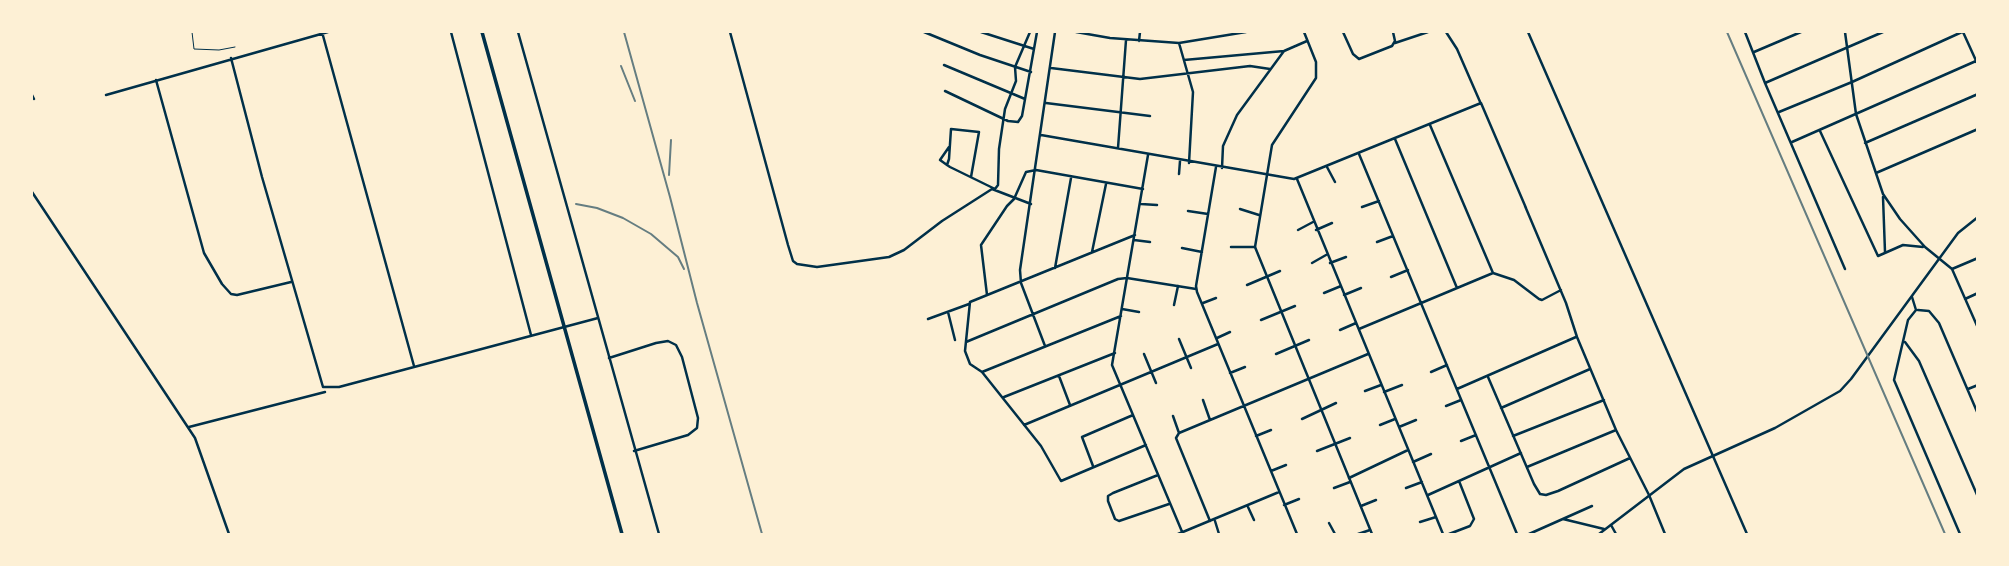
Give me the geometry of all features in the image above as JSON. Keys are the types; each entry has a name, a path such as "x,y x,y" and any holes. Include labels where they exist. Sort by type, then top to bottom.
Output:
{"main road":[{"path":"482,32 622,534"}],"street":[{"path":"322,32 414,366"},
{"path":"106,95 328,32"},
{"path":"451,32 531,335"},
{"path":"518,32 659,534"},
{"path":"730,32 793,261 817,267 889,257 904,250 942,221 995,189 998,185 1003,118 1009,94 1016,81 1015,67 1030,32"},
{"path":"924,32 1031,72"},
{"path":"981,32 1035,49"},
{"path":"945,91 1013,123 1021,120 1037,32"},
{"path":"1045,346 1021,283 1020,270 1055,32"},
{"path":"1076,32 1126,40 1179,43 1246,32"},
{"path":"1139,41 1140,32"},
{"path":"1304,32 1317,66 1316,78 1273,141 1255,247 1372,534"},
{"path":"1343,32 1357,59 1428,32"},
{"path":"1392,32 1395,43"},
{"path":"1446,32 1457,49 1481,103 1561,290 1577,337 1616,430 1649,495 1665,534"},
{"path":"1528,32 1747,534"},
{"path":"1745,32 1845,269"},
{"path":"1754,52 1801,32"},
{"path":"1845,32 1856,114 1883,194 1900,219 1925,247 1952,269 1977,327"},
{"path":"1765,83 1883,32"},
{"path":"1778,112 1963,32 1977,63 1791,142"},
{"path":"1118,148 1126,40"},
{"path":"1184,60 1284,51 1307,41"},
{"path":"1179,43 1193,97 1189,163"},
{"path":"1222,168 1223,146 1237,115 1284,51"},
{"path":"231,58 323,387 334,388 598,318"},
{"path":"944,65 1025,99"},
{"path":"1051,68 1124,78 1154,78 1250,66 1270,69"},
{"path":"156,80 204,253 222,284 232,294 237,295 292,282"},
{"path":"1865,143 1978,94"},
{"path":"1045,103 1150,116"},
{"path":"1041,135 1189,163 1297,179 1481,103"},
{"path":"1430,124 1493,273"},
{"path":"947,165 951,129 979,132 971,177"},
{"path":"1876,173 1978,129"},
{"path":"1820,131 1878,256 1903,245 1925,247"},
{"path":"1395,138 1457,288"},
{"path":"951,144 940,160 1014,199 1031,204"},
{"path":"1359,154 1517,534"},
{"path":"1148,155 1113,367 1183,533"},
{"path":"1179,174 1180,161"},
{"path":"1216,167 1196,289 1297,534"},
{"path":"1326,167 1335,183"},
{"path":"987,295 981,245 1014,199 1024,173 1035,170 1143,189"},
{"path":"1055,268 1071,177"},
{"path":"1297,179 1443,534"},
{"path":"1092,252 1106,184"},
{"path":"32,192 188,427 198,445 229,534"},
{"path":"1883,194 1885,252"},
{"path":"1362,208 1379,201"},
{"path":"1141,204 1157,205"},
{"path":"1240,209 1259,215"},
{"path":"1188,211 1208,214"},
{"path":"1599,534 1684,469 1775,428 1843,388 1958,233 1978,218"},
{"path":"1298,230 1313,222"},
{"path":"1316,230 1332,223"},
{"path":"1377,242 1393,236"},
{"path":"928,319 1092,252 1135,238 1150,242"},
{"path":"1231,247 1255,247"},
{"path":"1182,248 1202,252"},
{"path":"1312,263 1326,255"},
{"path":"1331,263 1346,257"},
{"path":"1952,269 1978,258"},
{"path":"1391,276 1408,270"},
{"path":"1247,285 1280,271"},
{"path":"1359,330 1493,273 1514,280 1542,300 1561,290"},
{"path":"967,340 1115,280 1127,278 1196,289"},
{"path":"1174,305 1178,286"},
{"path":"1324,293 1340,286"},
{"path":"1344,295 1361,288"},
{"path":"1965,299 1978,293"},
{"path":"1912,297 1916,310"},
{"path":"1202,303 1216,298"},
{"path":"969,304 967,358 982,372 1041,446 1061,481 1146,445"},
{"path":"1261,320 1294,306"},
{"path":"1122,309 1139,312"},
{"path":"1916,310 1908,320 1894,380 1960,534"},
{"path":"1916,310 1925,310 1935,317 1978,414"},
{"path":"948,312 955,340"},
{"path":"982,372 1121,316"},
{"path":"1340,330 1356,323"},
{"path":"1216,338 1230,332"},
{"path":"1457,389 1577,337"},
{"path":"1179,339 1191,368"},
{"path":"1276,354 1309,340"},
{"path":"610,358 668,341 676,345 682,357 698,418 697,428 688,435 635,451"},
{"path":"1904,341 1919,361 1978,497"},
{"path":"1024,425 1218,344"},
{"path":"1003,397 1115,353"},
{"path":"1144,354 1156,383"},
{"path":"1210,521 1176,438 1179,433 1368,354"},
{"path":"1431,372 1447,365"},
{"path":"1230,373 1245,367"},
{"path":"1502,408 1590,369"},
{"path":"1059,376 1070,405"},
{"path":"1488,377 1540,494 1549,494 1630,458"},
{"path":"1365,391 1381,385"},
{"path":"1384,392 1402,385"},
{"path":"1966,389 1978,385"},
{"path":"188,427 325,392"},
{"path":"1203,400 1210,419"},
{"path":"1446,406 1461,400"},
{"path":"1513,436 1604,400"},
{"path":"1302,419 1336,403"},
{"path":"1093,466 1083,437 1133,415"},
{"path":"1173,416 1179,433"},
{"path":"1380,425 1395,419"},
{"path":"1399,427 1416,419"},
{"path":"1256,436 1271,430"},
{"path":"1527,467 1616,430"},
{"path":"1461,441 1476,435"},
{"path":"1317,451 1350,438"},
{"path":"1334,488 1408,450"},
{"path":"1427,495 1521,453"},
{"path":"1413,463 1431,454"},
{"path":"1271,471 1286,465"},
{"path":"1158,475 1108,496 1113,515 1119,522 1170,503"},
{"path":"1972,483 1978,480"},
{"path":"1450,534 1470,526 1475,519 1458,481"},
{"path":"1406,488 1422,482"},
{"path":"1178,534 1279,492"},
{"path":"1284,505 1299,499"},
{"path":"1361,506 1376,500"},
{"path":"1248,506 1254,520"},
{"path":"1529,534 1592,506"},
{"path":"1420,522 1436,517"},
{"path":"1215,519 1219,534"},
{"path":"1563,519 1605,529"},
{"path":"1329,523 1335,534"},
{"path":"1611,525 1616,534"},
{"path":"1358,534 1370,530"}],"lane":[{"path":"192,32 194,49 219,50 235,47"}],"railway":[{"path":"624,32 762,534"},
{"path":"1727,32 1945,534"},
{"path":"621,66 635,101"},
{"path":"669,175 671,140"},
{"path":"576,204 597,208 623,218 651,234 678,257 684,269"}]}
